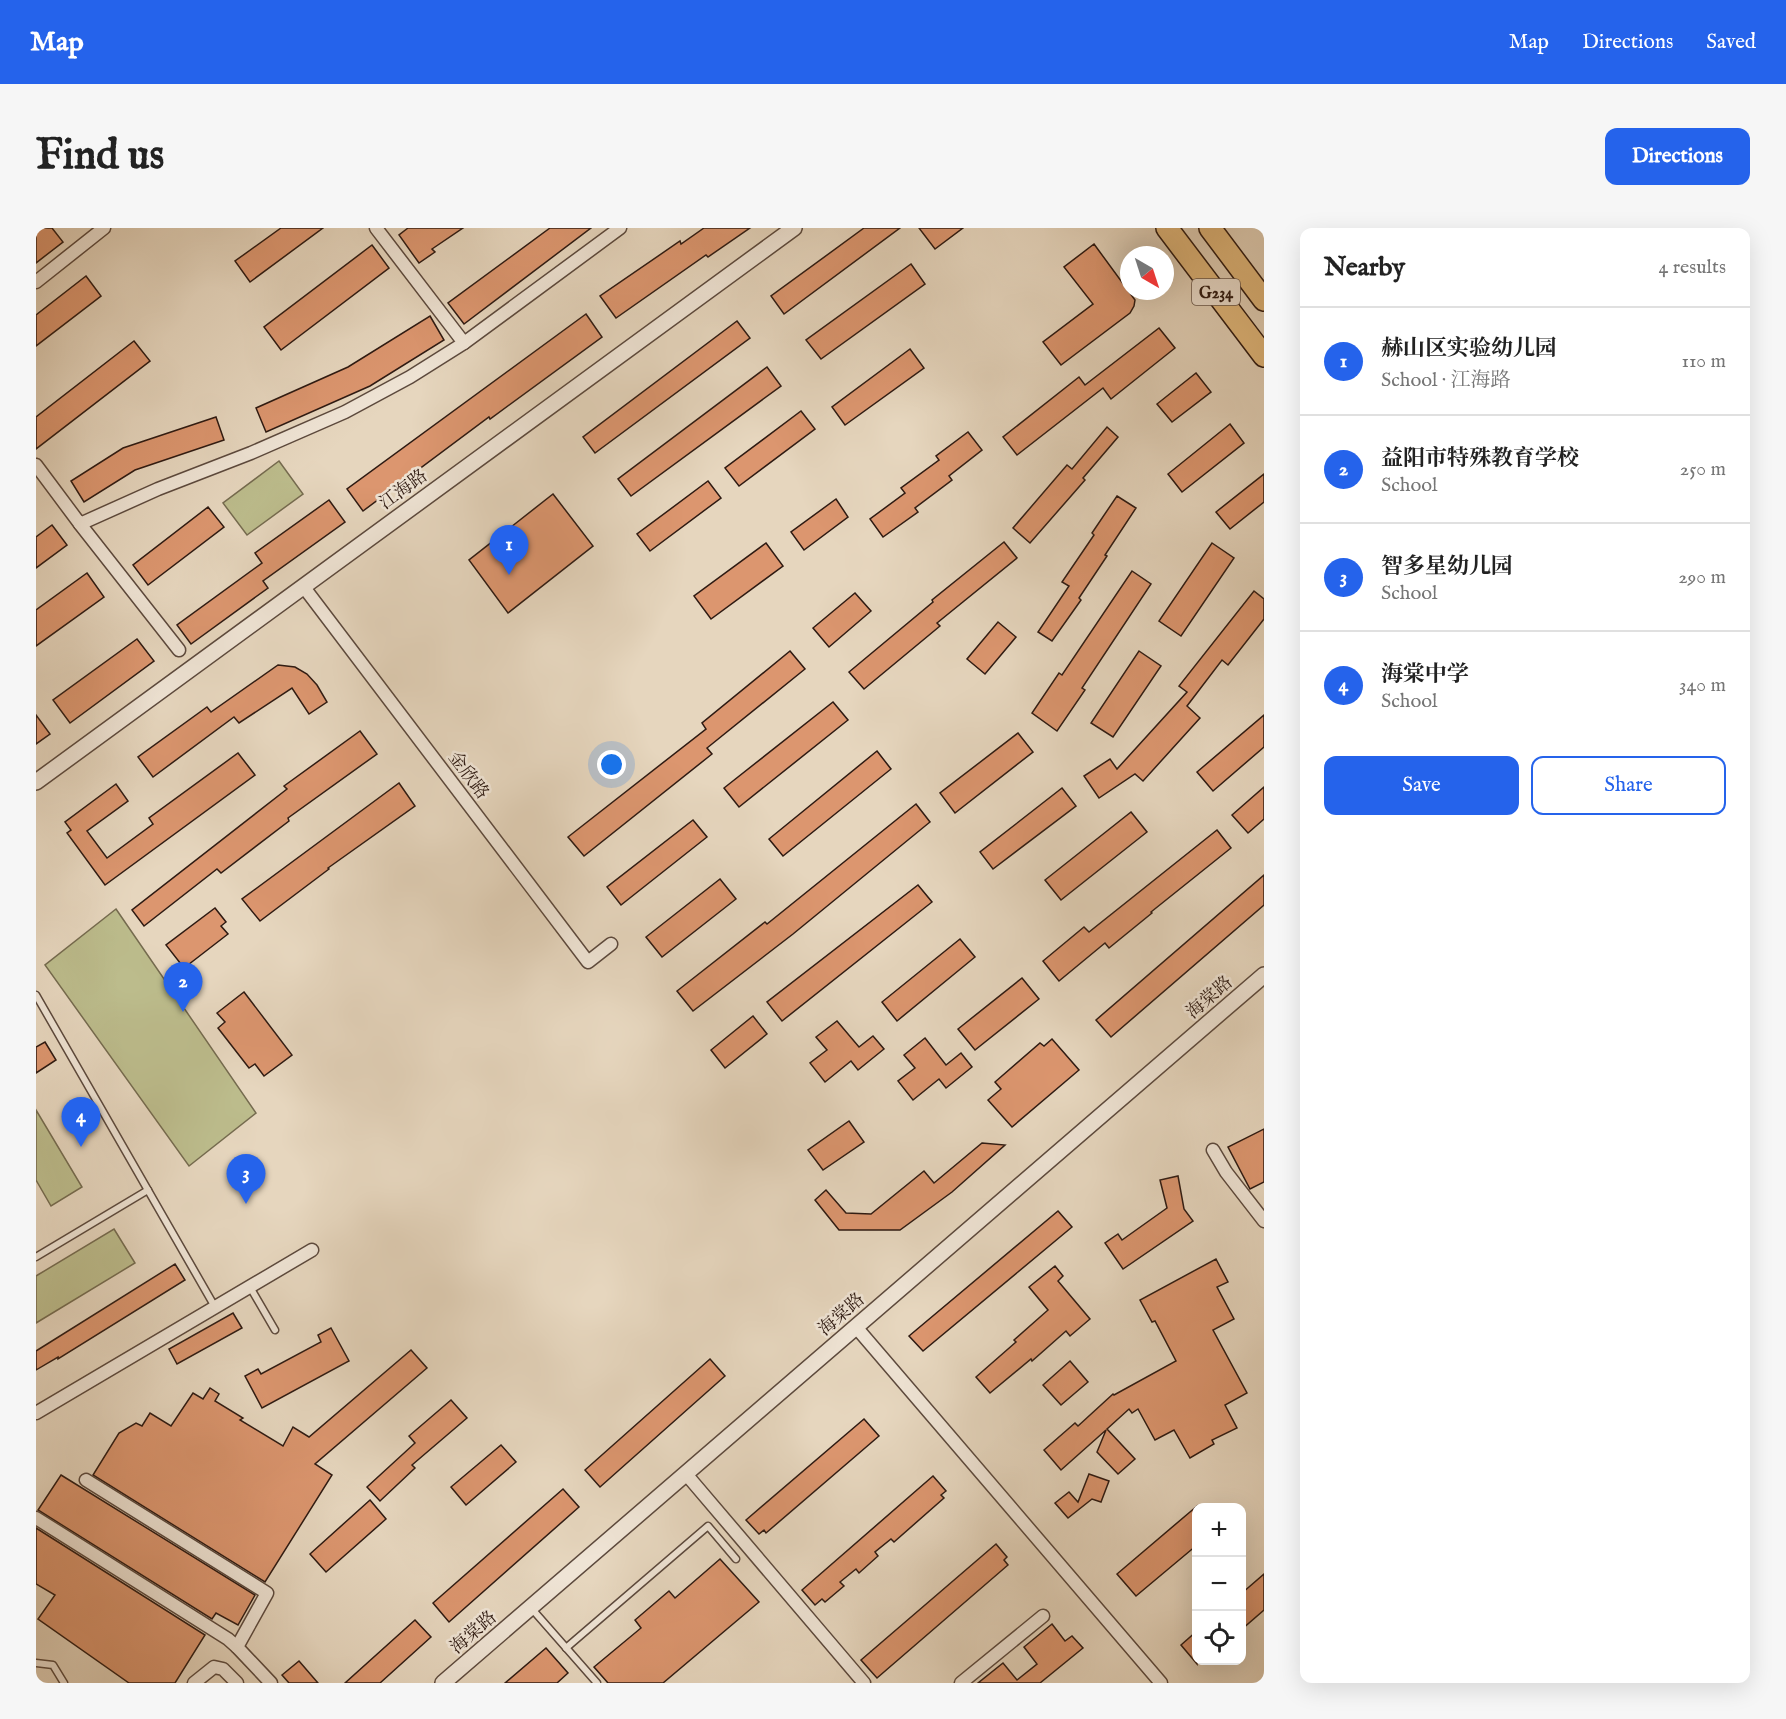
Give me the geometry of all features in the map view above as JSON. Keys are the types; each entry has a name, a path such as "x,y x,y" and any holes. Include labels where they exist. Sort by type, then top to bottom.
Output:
{"highway":[{"name":"G234","path":"1167,228 1264,356"},
{"name":"G234","path":"1210,228 1262,294"}],"street":[{"path":"36,282 104,228"},
{"path":"376,228 464,343"},
{"path":"80,524 158,489 251,453 345,412 410,377 464,343 620,228"},
{"name":"江海路","path":"36,782 794,228"},
{"path":"36,465 179,650"},
{"name":"金欣路","path":"303,586 588,962 611,944"},
{"name":"海棠路","path":"443,1683 1264,975"},
{"path":"1213,1150 1226,1172 1264,1221"},
{"path":"36,1413 312,1250"},
{"path":"856,1327 1161,1683"},
{"path":"686,1474 864,1683"},
{"path":"86,1480 267,1593 237,1647"},
{"path":"36,1518 218,1633 237,1647 271,1683"},
{"path":"961,1683 1043,1616"},
{"path":"194,1683 214,1667 223,1669 237,1683"}],"lane":[{"path":"36,995 215,1307"},
{"path":"36,1257 148,1190"},
{"path":"250,1287 275,1330"},
{"path":"566,1648 708,1526 736,1559"},
{"path":"531,1608 597,1683"},
{"path":"36,1663 53,1665 64,1683"}],"green space":[{"path":"279,461 303,494 247,535 223,503"},
{"path":"116,909 256,1113 189,1166 45,965"},
{"path":"36,1110 82,1187 51,1206 36,1180"},
{"path":"114,1229 135,1263 36,1323 36,1276"}],"building":[{"path":"40,228 52,228 63,242 36,263 36,231"},
{"path":"281,228 323,228 250,282 235,261"},
{"path":"408,228 463,228 432,249 435,252 419,263 399,235"},
{"path":"550,228 591,228 464,324 448,303"},
{"path":"704,228 750,228 708,257 706,255 616,318 600,296 680,241 681,244"},
{"path":"864,228 900,228 784,314 771,296"},
{"path":"919,228 963,228 935,249"},
{"path":"1094,244 1120,280 1120,300 1135,300 1130,313 1061,365 1043,342 1093,304 1064,267"},
{"path":"372,245 389,268 281,350 264,327"},
{"path":"911,264 925,284 821,359 806,340"},
{"path":"86,276 101,296 36,346 36,315"},
{"path":"586,314 602,337 490,419 489,417 363,511 347,489"},
{"path":"430,316 444,340 370,386 266,432 256,408 348,367"},
{"path":"737,321 750,338 595,453 583,437"},
{"path":"1159,328 1175,348 1111,399 1103,388 1017,455 1003,437 1079,377 1085,385"},
{"path":"134,341 150,361 36,449 36,417"},
{"path":"910,349 924,368 845,425 832,407"},
{"path":"767,367 781,386 631,496 618,479"},
{"path":"1196,373 1211,392 1172,422 1157,404"},
{"path":"801,411 815,429 739,486 725,468"},
{"path":"216,417 224,440 135,470 84,502 71,481 123,448"},
{"path":"1230,424 1244,443 1182,492 1168,474"},
{"path":"1107,427 1118,437 1083,478 1085,480 1030,543 1013,528 1067,465 1072,469"},
{"path":"968,432 982,450 949,476 952,480 915,508 918,512 883,537 870,519 905,493 901,488 939,460 936,456"},
{"path":"1264,474 1264,502 1230,529 1216,512"},
{"path":"708,481 721,498 650,551 637,534"},
{"path":"553,494 593,546 508,613 469,560"},
{"path":"1117,496 1136,508 1079,598 1081,600 1052,641 1038,632 1069,586 1062,582"},
{"path":"836,499 848,517 804,550 791,532"},
{"path":"329,500 345,522 263,581 268,588 191,644 177,625 262,563 255,553"},
{"path":"208,507 224,527 148,585 133,565"},
{"path":"52,525 67,545 36,568 36,537"},
{"path":"1004,542 1017,558 937,623 940,626 864,689 849,672 933,602 932,600"},
{"path":"766,543 783,566 711,619 694,596"},
{"path":"1212,543 1234,558 1181,636 1159,621"},
{"path":"1132,571 1151,584 1082,688 1085,690 1057,731 1032,713 1059,673 1062,675"},
{"path":"87,573 104,597 36,646 36,610"},
{"path":"1254,591 1264,599 1264,619 1228,665 1222,660 1187,706 1200,718 1143,781 1135,774 1099,798 1084,776 1110,759 1117,769 1187,692 1179,686"},
{"path":"855,593 871,611 829,647 813,628"},
{"path":"998,622 1016,637 985,674 967,659"},
{"path":"137,639 154,661 70,723 53,700"},
{"path":"790,651 805,669 707,748 712,754 584,856 568,837 706,729 702,723"},
{"path":"1139,651 1161,666 1113,737 1091,723"},
{"path":"278,665 295,667 307,674 327,702 309,714 292,688 239,723 234,717 153,777 138,757 207,707 211,712"},
{"path":"833,702 848,720 739,807 724,788"},
{"path":"36,715 50,734 36,744"},
{"path":"1264,715 1264,747 1213,791 1197,772"},
{"path":"360,731 377,754 288,818 289,821 221,873 217,869 144,926 132,910 287,789 284,786"},
{"path":"1018,733 1033,752 955,813 940,793"},
{"path":"877,751 891,769 783,856 769,839"},
{"path":"238,753 255,775 105,885 67,833 71,830 65,822 116,784 128,801 87,831 107,858 153,824 149,818"},
{"path":"399,783 415,806 328,868 260,921 242,899"},
{"path":"1264,787 1264,819 1248,833 1232,815"},
{"path":"1062,788 1076,806 993,869 980,852"},
{"path":"916,804 930,822 793,934 693,1011 677,991 765,922 767,924"},
{"path":"1131,812 1147,832 1061,900 1045,880"},
{"path":"693,820 707,837 621,905 607,887"},
{"path":"1217,830 1231,848 1109,948 1105,943 1059,981 1043,961 1084,927 1089,932"},
{"path":"1264,875 1264,905 1111,1037 1096,1020"},
{"path":"720,879 736,899 662,957 646,937"},
{"path":"918,885 932,902 782,1021 767,1002"},
{"path":"215,908 226,922 221,926 228,934 184,968 166,945"},
{"path":"960,939 975,957 897,1021 882,1002"},
{"path":"1022,978 1039,999 975,1050 958,1029"},
{"path":"244,992 292,1055 264,1076 255,1064 249,1068 218,1028 225,1022 217,1013"},
{"path":"753,1016 767,1034 725,1068 711,1050"},
{"path":"837,1021 859,1047 873,1036 884,1049 858,1070 851,1061 825,1082 810,1063 827,1050 816,1037"},
{"path":"925,1038 946,1065 961,1053 972,1067 946,1088 939,1079 913,1100 898,1081 915,1068 904,1055"},
{"path":"1052,1039 1079,1070 1012,1127 988,1100 1001,1089 995,1082 1040,1043 1044,1046"},
{"path":"45,1042 56,1060 36,1073 36,1047"},
{"path":"849,1121 864,1142 823,1170 808,1150"},
{"path":"1264,1129 1264,1182 1250,1189 1228,1147"},
{"path":"982,1143 1005,1145 952,1192 900,1230 839,1230 815,1200 826,1190 846,1213 871,1214 924,1171 934,1183"},
{"path":"1178,1176 1184,1209 1193,1221 1123,1269 1105,1243 1118,1234 1122,1240 1167,1208 1160,1180"},
{"path":"1058,1211 1072,1227 923,1351 909,1336"},
{"path":"1216,1259 1228,1282 1217,1287 1234,1319 1213,1330 1247,1393 1225,1405 1237,1428 1212,1440 1214,1444 1190,1458 1174,1430 1155,1440 1138,1409 1132,1413 1129,1409 1107,1429 1135,1459 1118,1474 1097,1452 1106,1430 1061,1470 1044,1450 1075,1423 1078,1426 1113,1394 1176,1361 1155,1321 1152,1322 1140,1300"},
{"path":"175,1264 185,1280 58,1359 58,1357 36,1370 36,1351"},
{"path":"1055,1266 1063,1276 1058,1281 1090,1319 1070,1336 1066,1331 990,1393 976,1377 1048,1310 1029,1287"},
{"path":"233,1313 242,1328 177,1364 169,1349"},
{"path":"331,1328 349,1361 262,1408 245,1376 258,1369 261,1374 321,1342 318,1335"},
{"path":"411,1350 427,1368 315,1464 332,1475 265,1582 93,1475 119,1433 136,1423 142,1426 150,1413 171,1426 193,1393 203,1399 210,1388 219,1394 215,1401 243,1418 240,1420 283,1446 293,1427 309,1437"},
{"path":"710,1359 725,1376 600,1487 585,1470"},
{"path":"1070,1361 1088,1382 1061,1405 1043,1385"},
{"path":"451,1400 467,1418 412,1465 415,1468 380,1501 367,1487 415,1443 409,1436"},
{"path":"864,1419 879,1436 766,1533 764,1530 759,1534 746,1520"},
{"path":"501,1445 516,1462 466,1505 451,1487"},
{"path":"1089,1474 1109,1481 1101,1502 1092,1499 1068,1518 1055,1503 1069,1492 1078,1502"},
{"path":"61,1475 255,1595 238,1625 216,1613 212,1619 38,1510"},
{"path":"933,1476 946,1491 941,1495 944,1498 894,1542 891,1539 875,1552 878,1556 859,1573 856,1569 840,1582 844,1586 825,1602 822,1599 815,1605 802,1590"},
{"path":"563,1489 579,1507 449,1622 433,1603"},
{"path":"370,1500 386,1519 326,1572 310,1554"},
{"path":"1192,1510 1192,1549 1136,1596 1117,1574"},
{"path":"36,1528 205,1635 175,1683 129,1683 38,1619 55,1595 36,1584"},
{"path":"996,1544 1007,1557 1004,1560 1008,1565 877,1678 861,1660"},
{"path":"720,1559 759,1602 663,1683 608,1683 594,1667 641,1628 635,1620 669,1591 675,1598"},
{"path":"1264,1574 1264,1610 1246,1626 1246,1611 1246,1590"},
{"path":"415,1620 431,1637 380,1683 345,1683"},
{"path":"1052,1624 1065,1641 1072,1636 1083,1648 1040,1683 978,1683 1003,1663 1017,1680 1037,1664 1024,1647"},
{"path":"1192,1635 1192,1658 1181,1645"},
{"path":"546,1648 568,1673 557,1683 505,1683"},
{"path":"299,1661 318,1683 289,1683 282,1675"}],"place":[{"name":"赫山区实验幼儿园","path":"509,575"},
{"name":"益阳市特殊教育学校","path":"183,1012"},
{"name":"海棠中学","path":"81,1147"},
{"name":"智多星幼儿园","path":"246,1204"}]}
